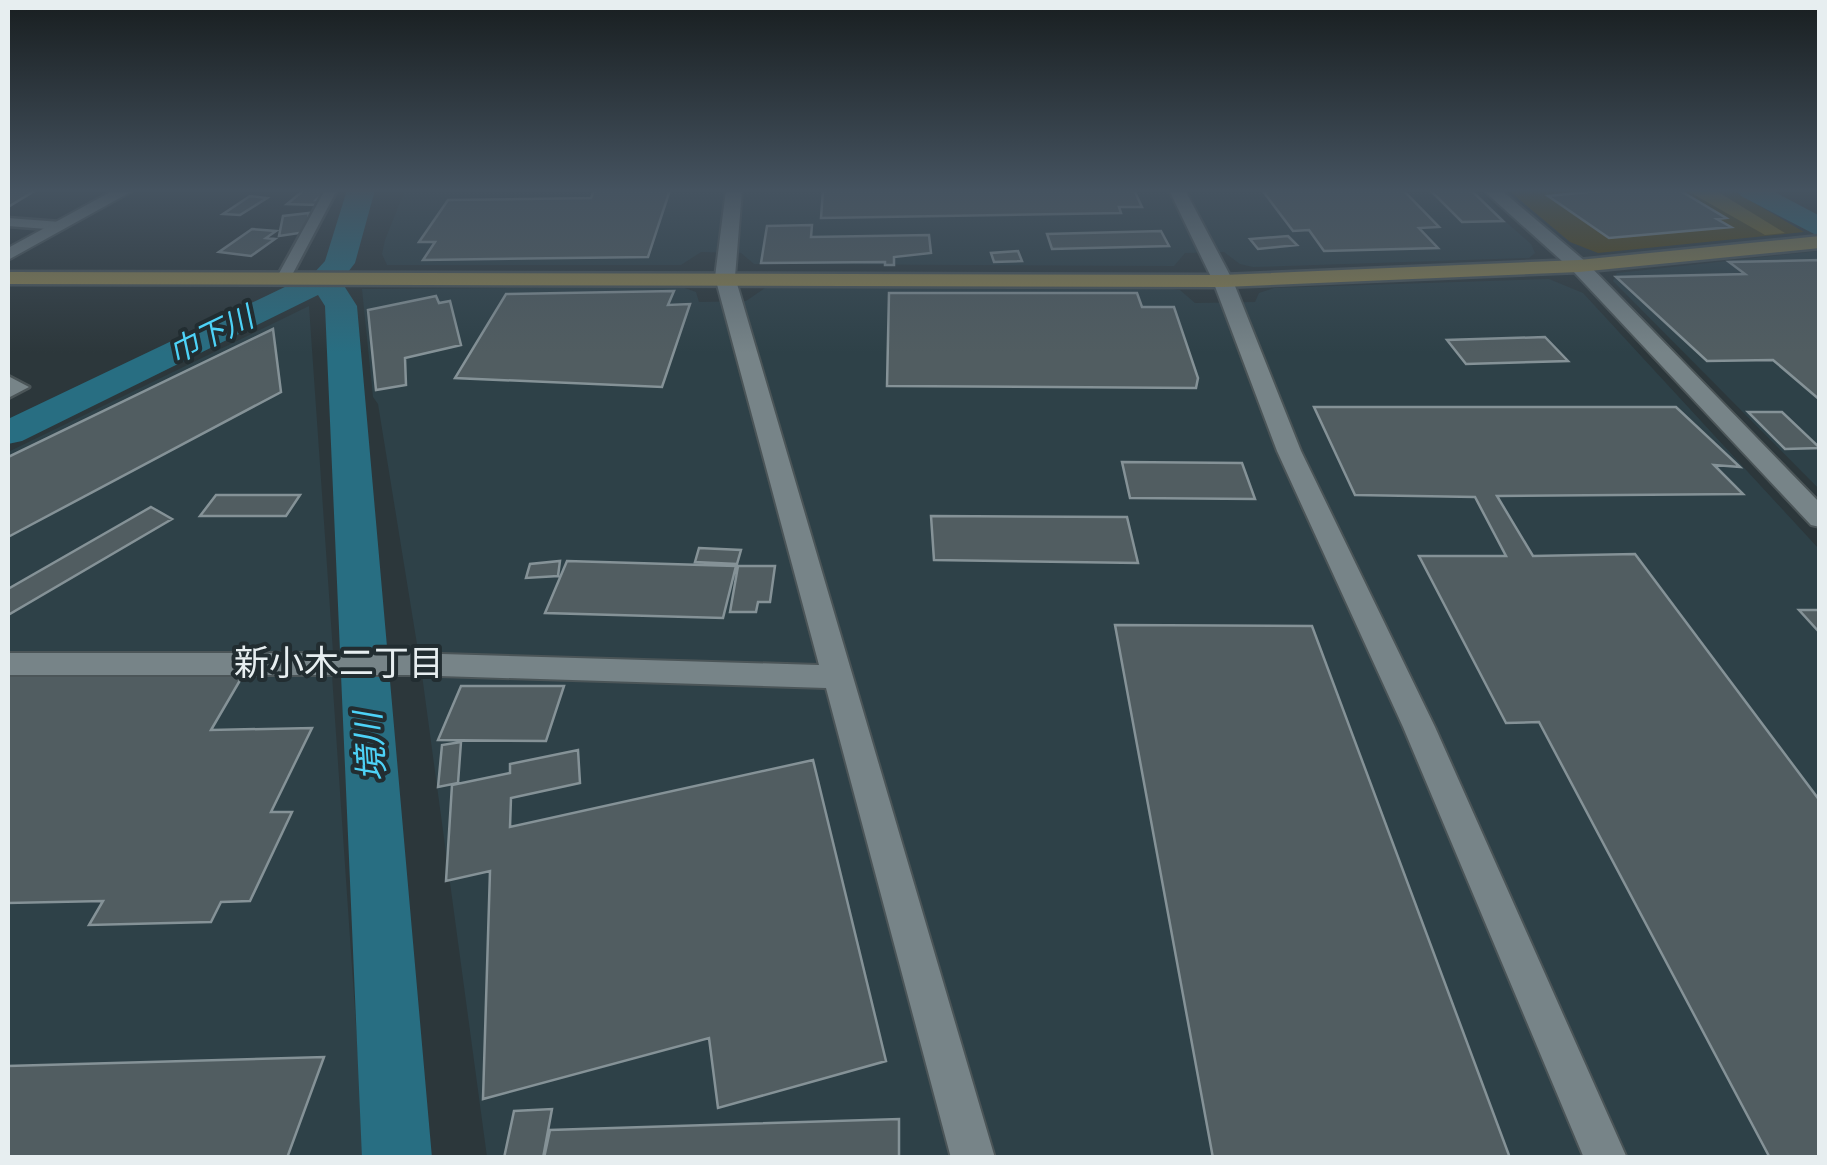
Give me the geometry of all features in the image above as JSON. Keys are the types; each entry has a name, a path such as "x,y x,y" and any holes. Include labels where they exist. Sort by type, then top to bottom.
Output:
{"main road":[{"path":"8,278 1223,281 1579,266 1796,244"}],"street":[{"path":"290,277 305,244"},
{"path":"729,244 726,277 972,1158"},
{"path":"1204,244 1223,281 1290,451 1427,745 1606,1158"},
{"path":"1554,244 1820,519"},
{"path":"8,381 21,387 8,393"},
{"path":"8,664 408,664 835,677"}],"shaded area":[{"path":"384,244 1531,244 1535,253 1529,258 1253,267 1240,264 1224,252 1185,253 1174,266 754,264 741,253 701,252 681,265 387,265 382,254"},
{"path":"1576,244 1683,244 1598,253"},
{"path":"1819,251 1819,489 1613,281 1617,273"},
{"path":"1549,279 1583,293 1819,549 1819,1157 487,1157 422,675 378,404 373,397 362,289 682,287 696,292 699,302 746,301 768,286 1150,286 1180,290 1195,303 1255,302 1259,293 1274,288"},
{"path":"309,306 333,652 8,651 8,452"},
{"path":"8,674 332,675 365,1157 8,1158"}],"building":[{"path":"230,244 267,244 251,256 219,252"},
{"path":"433,244 652,244 648,257 423,260"},
{"path":"764,244 930,244 931,253 894,257 894,265 761,263"},
{"path":"1050,244 1169,246 1052,249"},
{"path":"1254,244 1297,245 1258,249"},
{"path":"1319,244 1435,244 1438,248 1324,251"},
{"path":"1018,251 1022,261 994,262 991,253"},
{"path":"1820,260 1820,400 1773,360 1707,361 1616,277 1745,274 1729,262"},
{"path":"674,291 668,305 690,304 662,387 455,378 506,294"},
{"path":"889,293 1137,293 1142,307 1174,307 1198,378 1196,388 887,386"},
{"path":"436,296 439,303 450,301 461,345 405,358 406,385 376,390 368,310"},
{"path":"273,329 281,392 8,537 8,457"},
{"path":"1545,337 1568,361 1466,364 1447,340"},
{"path":"1314,407 1676,407 1740,467 1714,465 1743,494 1497,496 1533,556 1635,554 1820,801 1820,1158 1770,1158 1539,722 1506,723 1419,556 1506,556 1475,497 1355,495"},
{"path":"1748,412 1782,412 1820,448 1785,449"},
{"path":"1122,462 1242,463 1255,499 1130,498"},
{"path":"216,495 300,495 286,516 200,516"},
{"path":"151,507 172,519 8,615 8,589"},
{"path":"931,516 1127,517 1138,563 934,560"},
{"path":"699,548 741,550 737,564 695,562"},
{"path":"560,561 558,576 526,578 530,564"},
{"path":"567,561 736,566 723,618 545,613"},
{"path":"738,566 775,566 770,602 758,602 756,612 730,612"},
{"path":"1799,610 1820,610 1820,633"},
{"path":"1115,625 1312,626 1510,1158 1213,1158"},
{"path":"246,670 211,730 312,728 271,812 292,812 250,901 221,902 211,922 89,925 103,901 8,903 8,675"},
{"path":"461,686 564,686 546,741 438,740"},
{"path":"461,742 458,783 438,787 442,745"},
{"path":"578,750 580,783 511,798 510,827 813,760 886,1061 718,1108 709,1038 483,1099 490,871 446,881 452,785 510,773 510,764"},
{"path":"324,1057 287,1158 8,1158 8,1066"},
{"path":"552,1109 543,1158 504,1158 514,1111"},
{"path":"899,1119 899,1158 544,1158 550,1130"}],"waterway":[{"name":"巾下川","path":"325,280 340,263 345,244"},
{"name":"巾下川","path":"8,433 325,280"},
{"name":"境川","path":"325,280 341,306 397,1158"}],"district":[{"name":"新小木二丁目","path":"339,663"}]}
